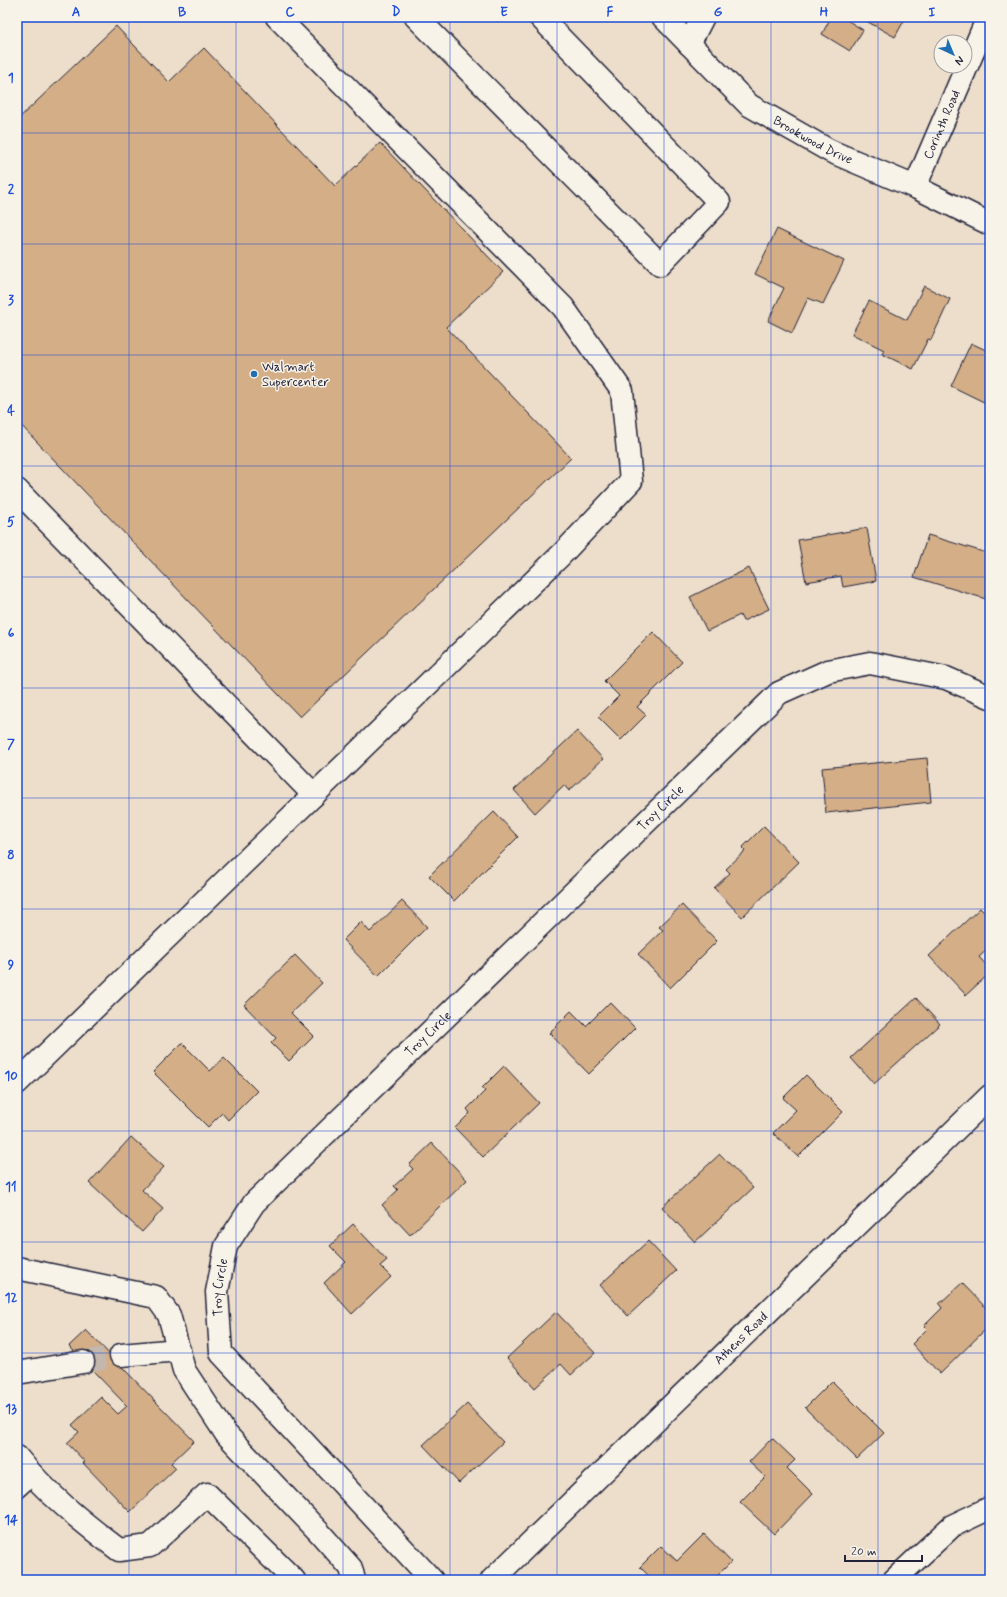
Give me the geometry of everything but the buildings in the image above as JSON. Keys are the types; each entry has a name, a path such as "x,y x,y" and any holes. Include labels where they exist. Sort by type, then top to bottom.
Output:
{"street":[{"path":"17,1083 561,555 632,481 622,391 563,307 277,17"},
{"path":"416,17 660,264 719,202 540,17"},
{"name":"Brookwood Drive","path":"664,17 749,105 830,151 915,187 990,224"},
{"path":"689,44 703,17"},
{"name":"Corinth Road","path":"915,187 988,17"},
{"path":"17,490 314,795"},
{"name":"Troy Circle","path":"432,1580 221,1352 217,1292 226,1246 254,1203 779,692 828,671 870,662 946,678 990,697"},
{"name":"Athens Road","path":"492,1580 990,1096"},
{"path":"17,1268 156,1297 169,1315 184,1370 226,1434 320,1532 351,1568 354,1580"},
{"path":"121,1355 179,1350"},
{"path":"17,1372 82,1362"},
{"path":"21,1472 81,1522 119,1550 150,1546 207,1494 294,1580"},
{"path":"894,1580 952,1526 990,1508"}],"tunnel":[{"path":"83,1362 121,1355"}],"place":[{"name":"Walmart Supercenter","path":"254,374"}]}
